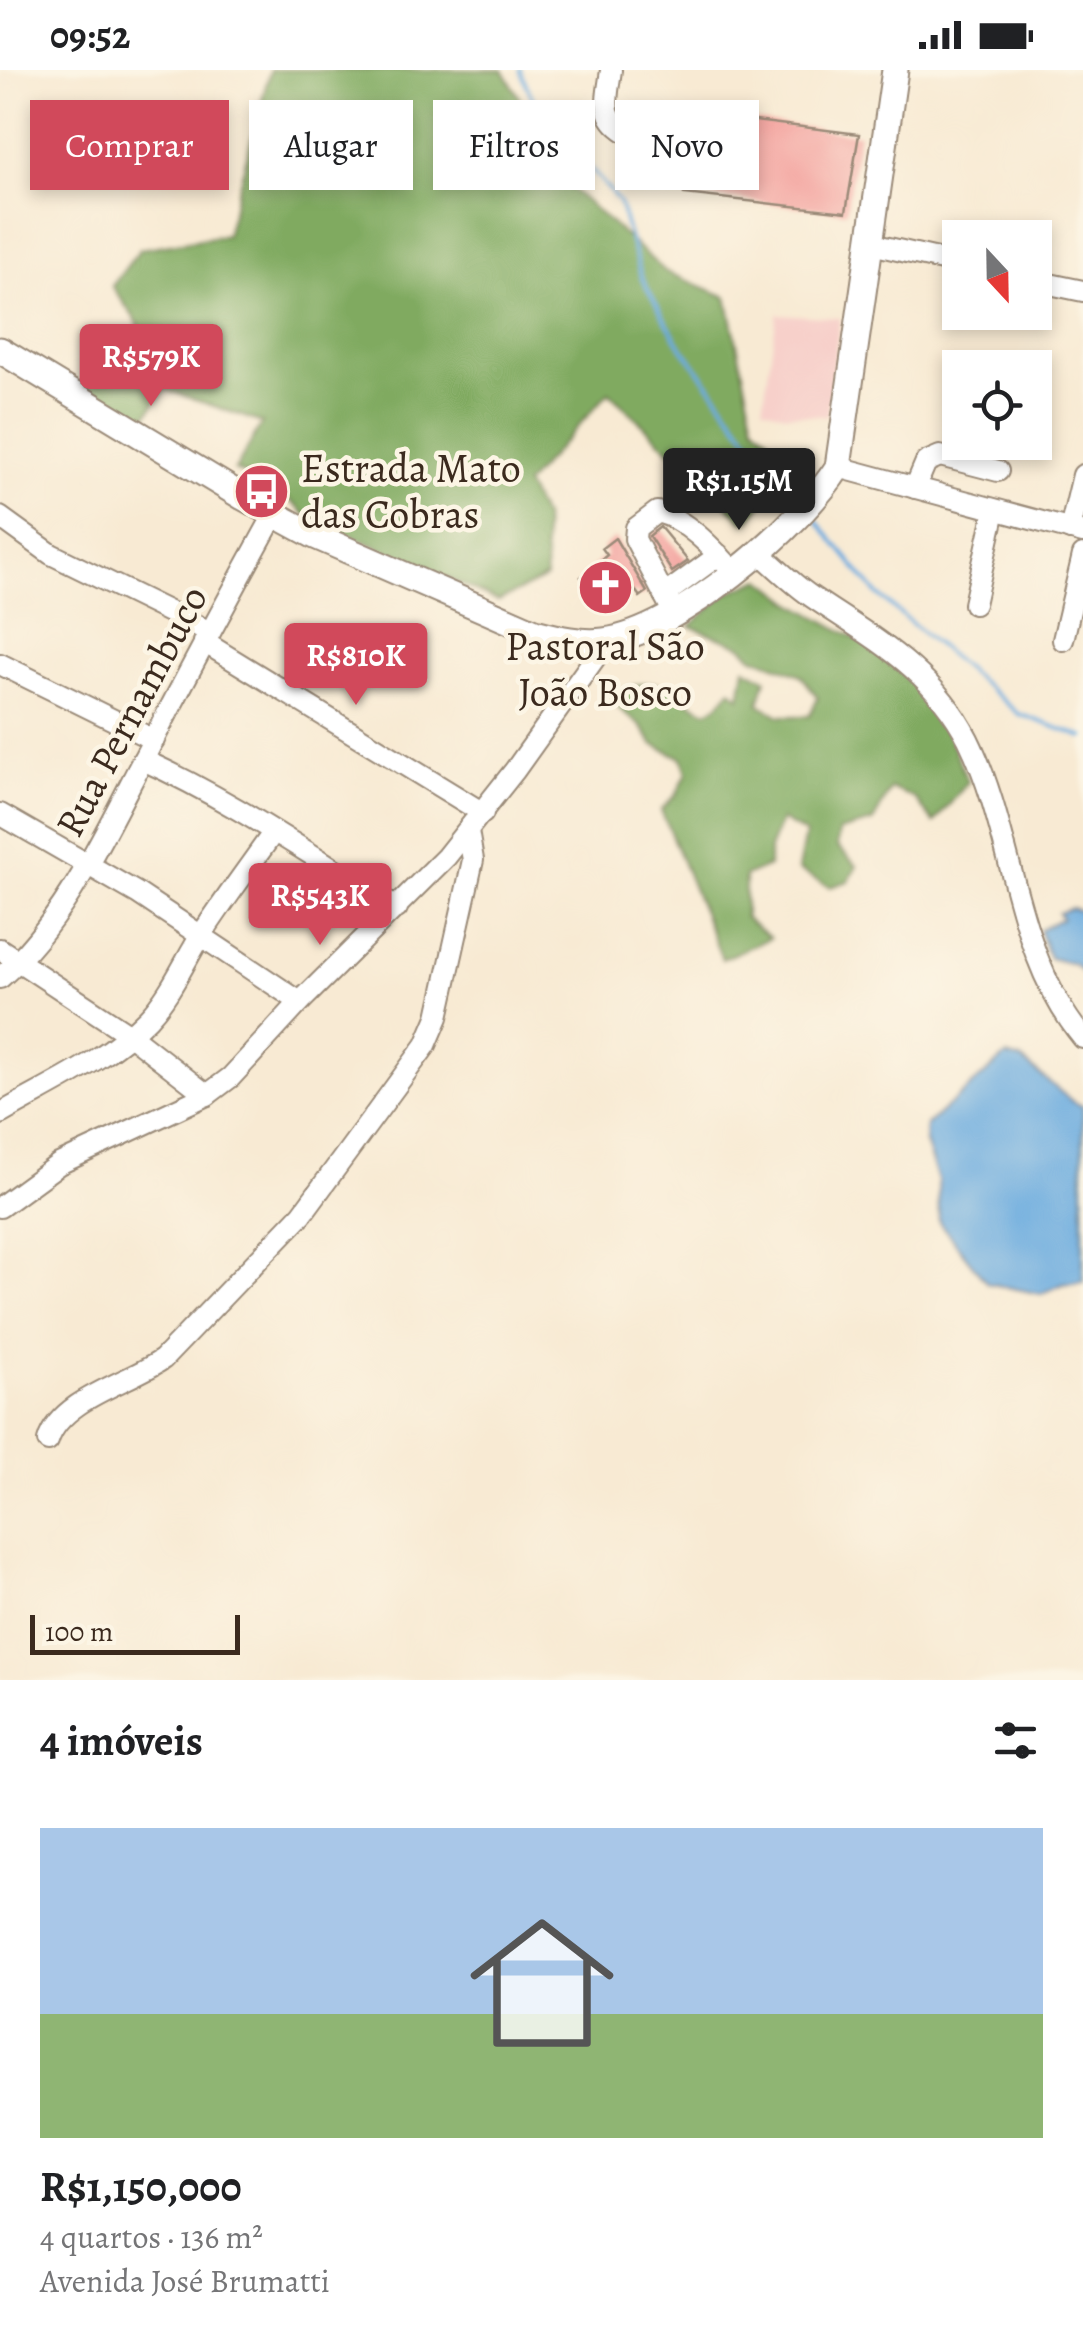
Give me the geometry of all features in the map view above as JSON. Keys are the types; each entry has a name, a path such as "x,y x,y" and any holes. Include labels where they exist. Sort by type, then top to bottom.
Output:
{"main road":[{"path":"0,350 315,536 535,632 570,640 606,641 669,605 727,564 759,552 819,494 838,468 896,70"}],"street":[{"path":"611,70 608,114 615,125"},
{"path":"871,244 942,260"},
{"path":"1052,284 1083,291"},
{"path":"915,488 926,462 940,456 998,471"},
{"path":"838,468 1076,532 1083,475"},
{"path":"974,604 995,510"},
{"path":"669,605 635,539 636,528 657,512 669,515 727,564"},
{"name":"Rua Pernambuco","path":"0,978 18,961 89,866 274,515"},
{"path":"0,517 51,554 207,637 483,812"},
{"path":"759,552 810,596 901,656 949,709 982,773 1008,869 1052,990 1083,1038"},
{"path":"1063,640 1083,555"},
{"path":"0,1208 59,1164 208,1096 231,1077 468,831 606,641"},
{"path":"0,664 154,740"},
{"path":"142,760 196,784 397,908"},
{"path":"0,814 201,935 300,1002"},
{"path":"48,1441 64,1417 95,1395 144,1373 163,1359 302,1214 426,1045 438,1018 473,860 468,831"},
{"path":"0,1114 89,1064 130,1035 151,1014 273,834"},
{"path":"0,950 130,1035 208,1096"}],"shaded area":[{"path":"777,314 840,318 827,416 785,414 763,407"}],"green space":[{"path":"270,70 503,70 521,100 433,100 433,190 573,190 666,272 727,297 754,424 797,463 746,523 609,392 525,485 543,517 546,578 498,601 307,516 277,489 235,470 262,423 165,389 142,422 81,387 139,325 112,286 140,249 226,235 249,149 249,190 413,190 413,100 262,100"},
{"path":"762,579 796,605 873,648 925,694 968,782 934,823 914,798 891,788 873,822 839,831 837,846 857,866 849,881 830,887 798,870 805,834 781,820 769,849 769,866 745,876 745,918 770,938 722,959 661,810 676,795 687,773 682,758 653,744 641,726 620,709 612,694 654,683 707,711 731,690 740,697 745,668 766,679 759,704 780,716 809,716 818,698 801,675 690,626 727,593"}],"water":[{"path":"1071,908 1083,912 1083,973 1074,964 1049,958 1039,930 1062,918 1058,913"},
{"path":"1006,1056 1022,1060 1083,1106 1083,1282 1063,1284 1041,1294 987,1283 939,1222 938,1180 925,1143 926,1125"}],"building":[{"path":"759,121 859,134 846,212 684,194 684,190 759,190"},
{"path":"660,527 688,561 672,572 649,536"},
{"path":"615,538 647,592 640,597 636,591 611,612 581,577 607,555 602,548"}],"waterway":[{"path":"520,70 533,99 619,202 642,279 676,339 763,458 801,500"},
{"path":"813,516 877,594 1019,714 1083,737"}],"place":[{"name":"Estrada Mato das Cobras","path":"262,491"},
{"name":"Pastoral São João Bosco","path":"605,587"}]}
